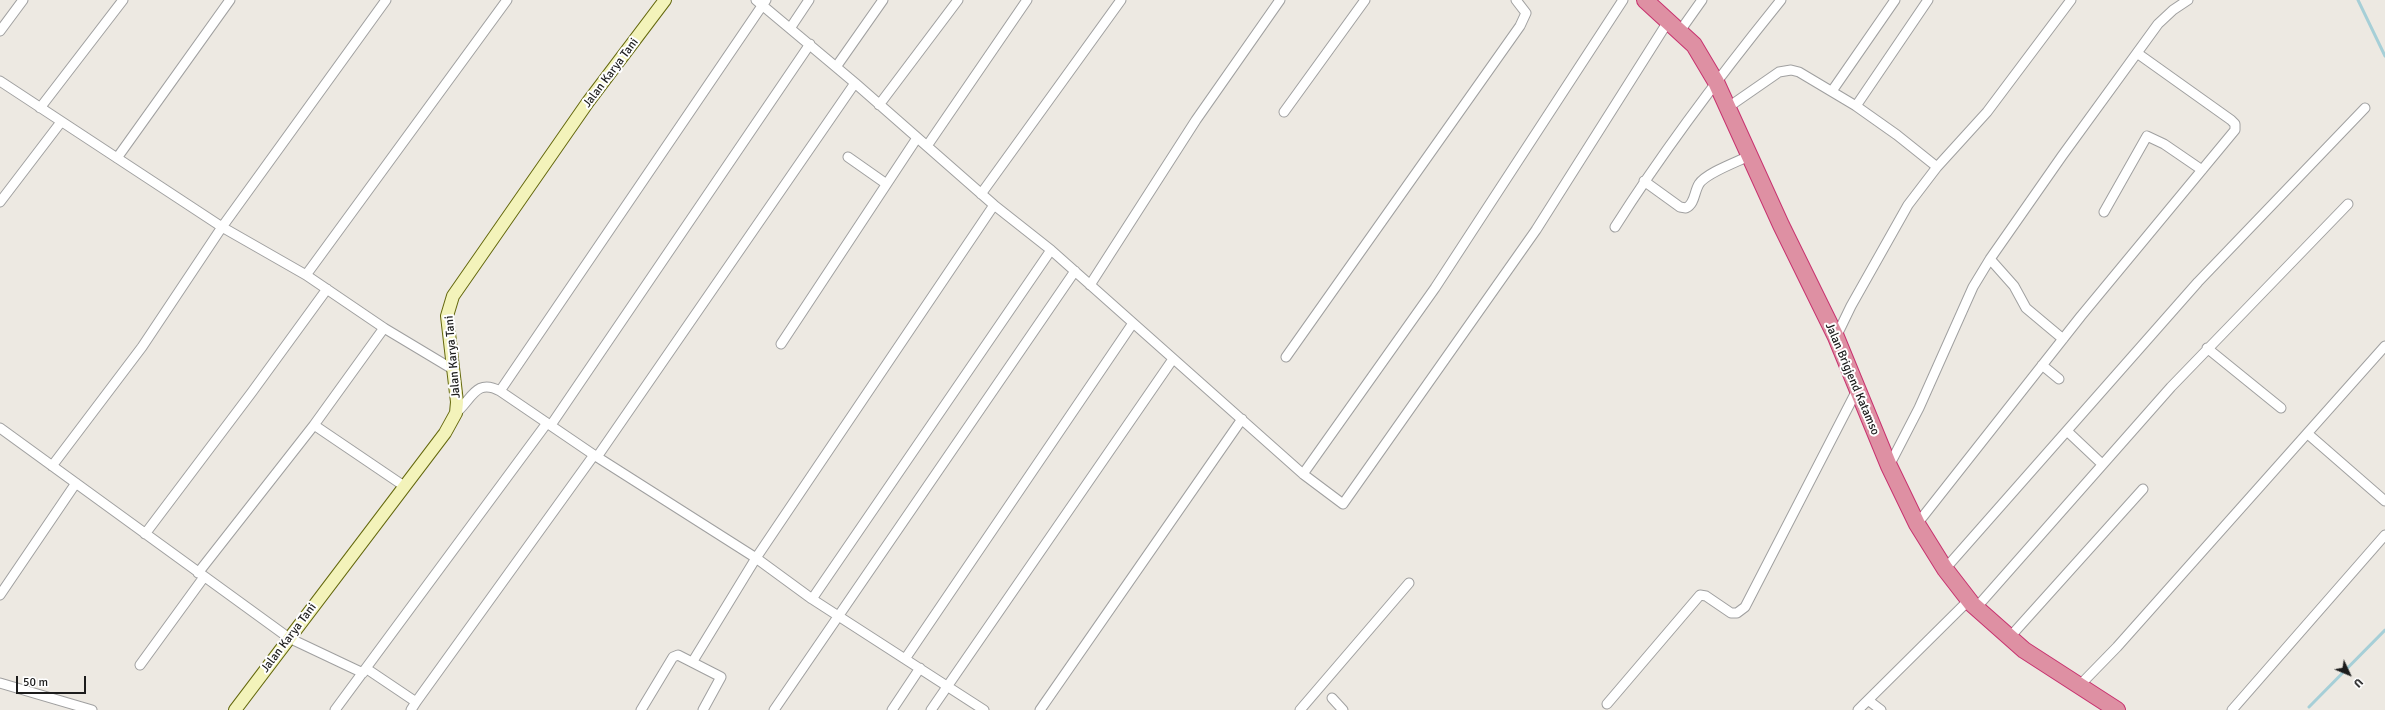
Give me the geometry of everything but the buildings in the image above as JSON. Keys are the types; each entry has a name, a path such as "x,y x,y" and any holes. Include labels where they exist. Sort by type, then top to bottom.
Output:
{"highway":[{"name":"Jalan Brigjend Katamso","path":"1645,0 1674,26 1701,54 1716,82 1749,156 1836,337 1856,390 1889,466 1917,524 1945,569 1973,604 2009,638 2078,687 2117,710"}],"street":[{"path":"0,31 23,0"},
{"path":"40,108 122,0"},
{"path":"117,158 230,0"},
{"path":"52,466 142,347 222,227 386,0"},
{"path":"306,275 507,0"},
{"name":"Jalan Karya Tani","path":"234,710 445,433 456,413 457,402 447,316 457,288 588,102 665,0"},
{"path":"790,28 809,0"},
{"path":"836,67 883,0"},
{"path":"879,105 958,0"},
{"path":"927,146 1027,0"},
{"path":"981,194 1121,0"},
{"path":"1090,285 1196,120 1280,0"},
{"path":"1284,112 1365,0"},
{"path":"1286,357 1523,23 1526,13 1516,0"},
{"path":"1303,474 1438,283 1623,0"},
{"path":"500,391 762,2 981,194 1051,250 1303,474 1340,503 1347,502 1536,230 1674,26 1702,0"},
{"path":"1615,227 1644,182 1716,82 1781,0"},
{"path":"1832,91 1895,0"},
{"path":"1856,106 1928,0"},
{"path":"1836,337 1851,306 1908,205 1937,167 1987,112 2071,0"},
{"path":"1889,466 1919,408 1973,287 1990,259 2058,161 2162,20 2188,0"},
{"path":"335,710 549,424 810,44"},
{"path":"1917,524 2063,339 2235,130 2234,123 2137,53"},
{"path":"1727,108 1784,70 1799,72 1856,106 1897,135 1937,167"},
{"path":"0,92 3,83 222,227 306,275 384,328 454,370"},
{"path":"410,710 596,456 855,83"},
{"path":"1945,569 2198,282 2365,108"},
{"path":"0,202 61,122"},
{"path":"2104,212 2147,136 2164,144 2202,170"},
{"path":"781,344 885,183 917,138"},
{"path":"1644,182 1680,207 1686,208 1691,204 1697,189 1704,180 1749,156"},
{"path":"848,157 885,183"},
{"path":"1858,710 1973,604 2207,348 2348,204"},
{"path":"693,661 756,558 994,205"},
{"path":"812,599 1051,250"},
{"path":"1990,259 2014,286 2026,308 2063,339"},
{"path":"774,710 1075,271"},
{"path":"146,534 327,289"},
{"path":"905,659 1133,323"},
{"path":"140,665 201,575 314,425 384,328"},
{"path":"2078,687 2308,434 2385,346"},
{"path":"2207,348 2281,408"},
{"path":"932,710 1173,358"},
{"path":"2042,366 2059,379"},
{"path":"456,413 479,388 487,386 500,391 596,456 756,558 812,599 984,710"},
{"path":"1607,704 1700,596 1706,596 1731,613 1737,613 1745,607 1856,390"},
{"path":"1040,710 1242,419"},
{"path":"314,425 404,486"},
{"path":"0,428 289,638 365,671 416,702"},
{"path":"2067,431 2102,464"},
{"path":"2308,434 2385,501"},
{"path":"0,595 4,582 76,483"},
{"path":"2009,638 2143,488"},
{"path":"2232,710 2385,535"},
{"path":"1300,710 1409,583"},
{"path":"642,710 673,657 678,655 693,661 722,678 703,710"},
{"path":"892,710 920,668"},
{"path":"0,683 92,710"},
{"path":"1332,698 1343,710"},
{"path":"1868,700 1881,710"}],"waterway":[{"path":"2358,0 2385,56"},
{"path":"2309,707 2385,630"}]}
